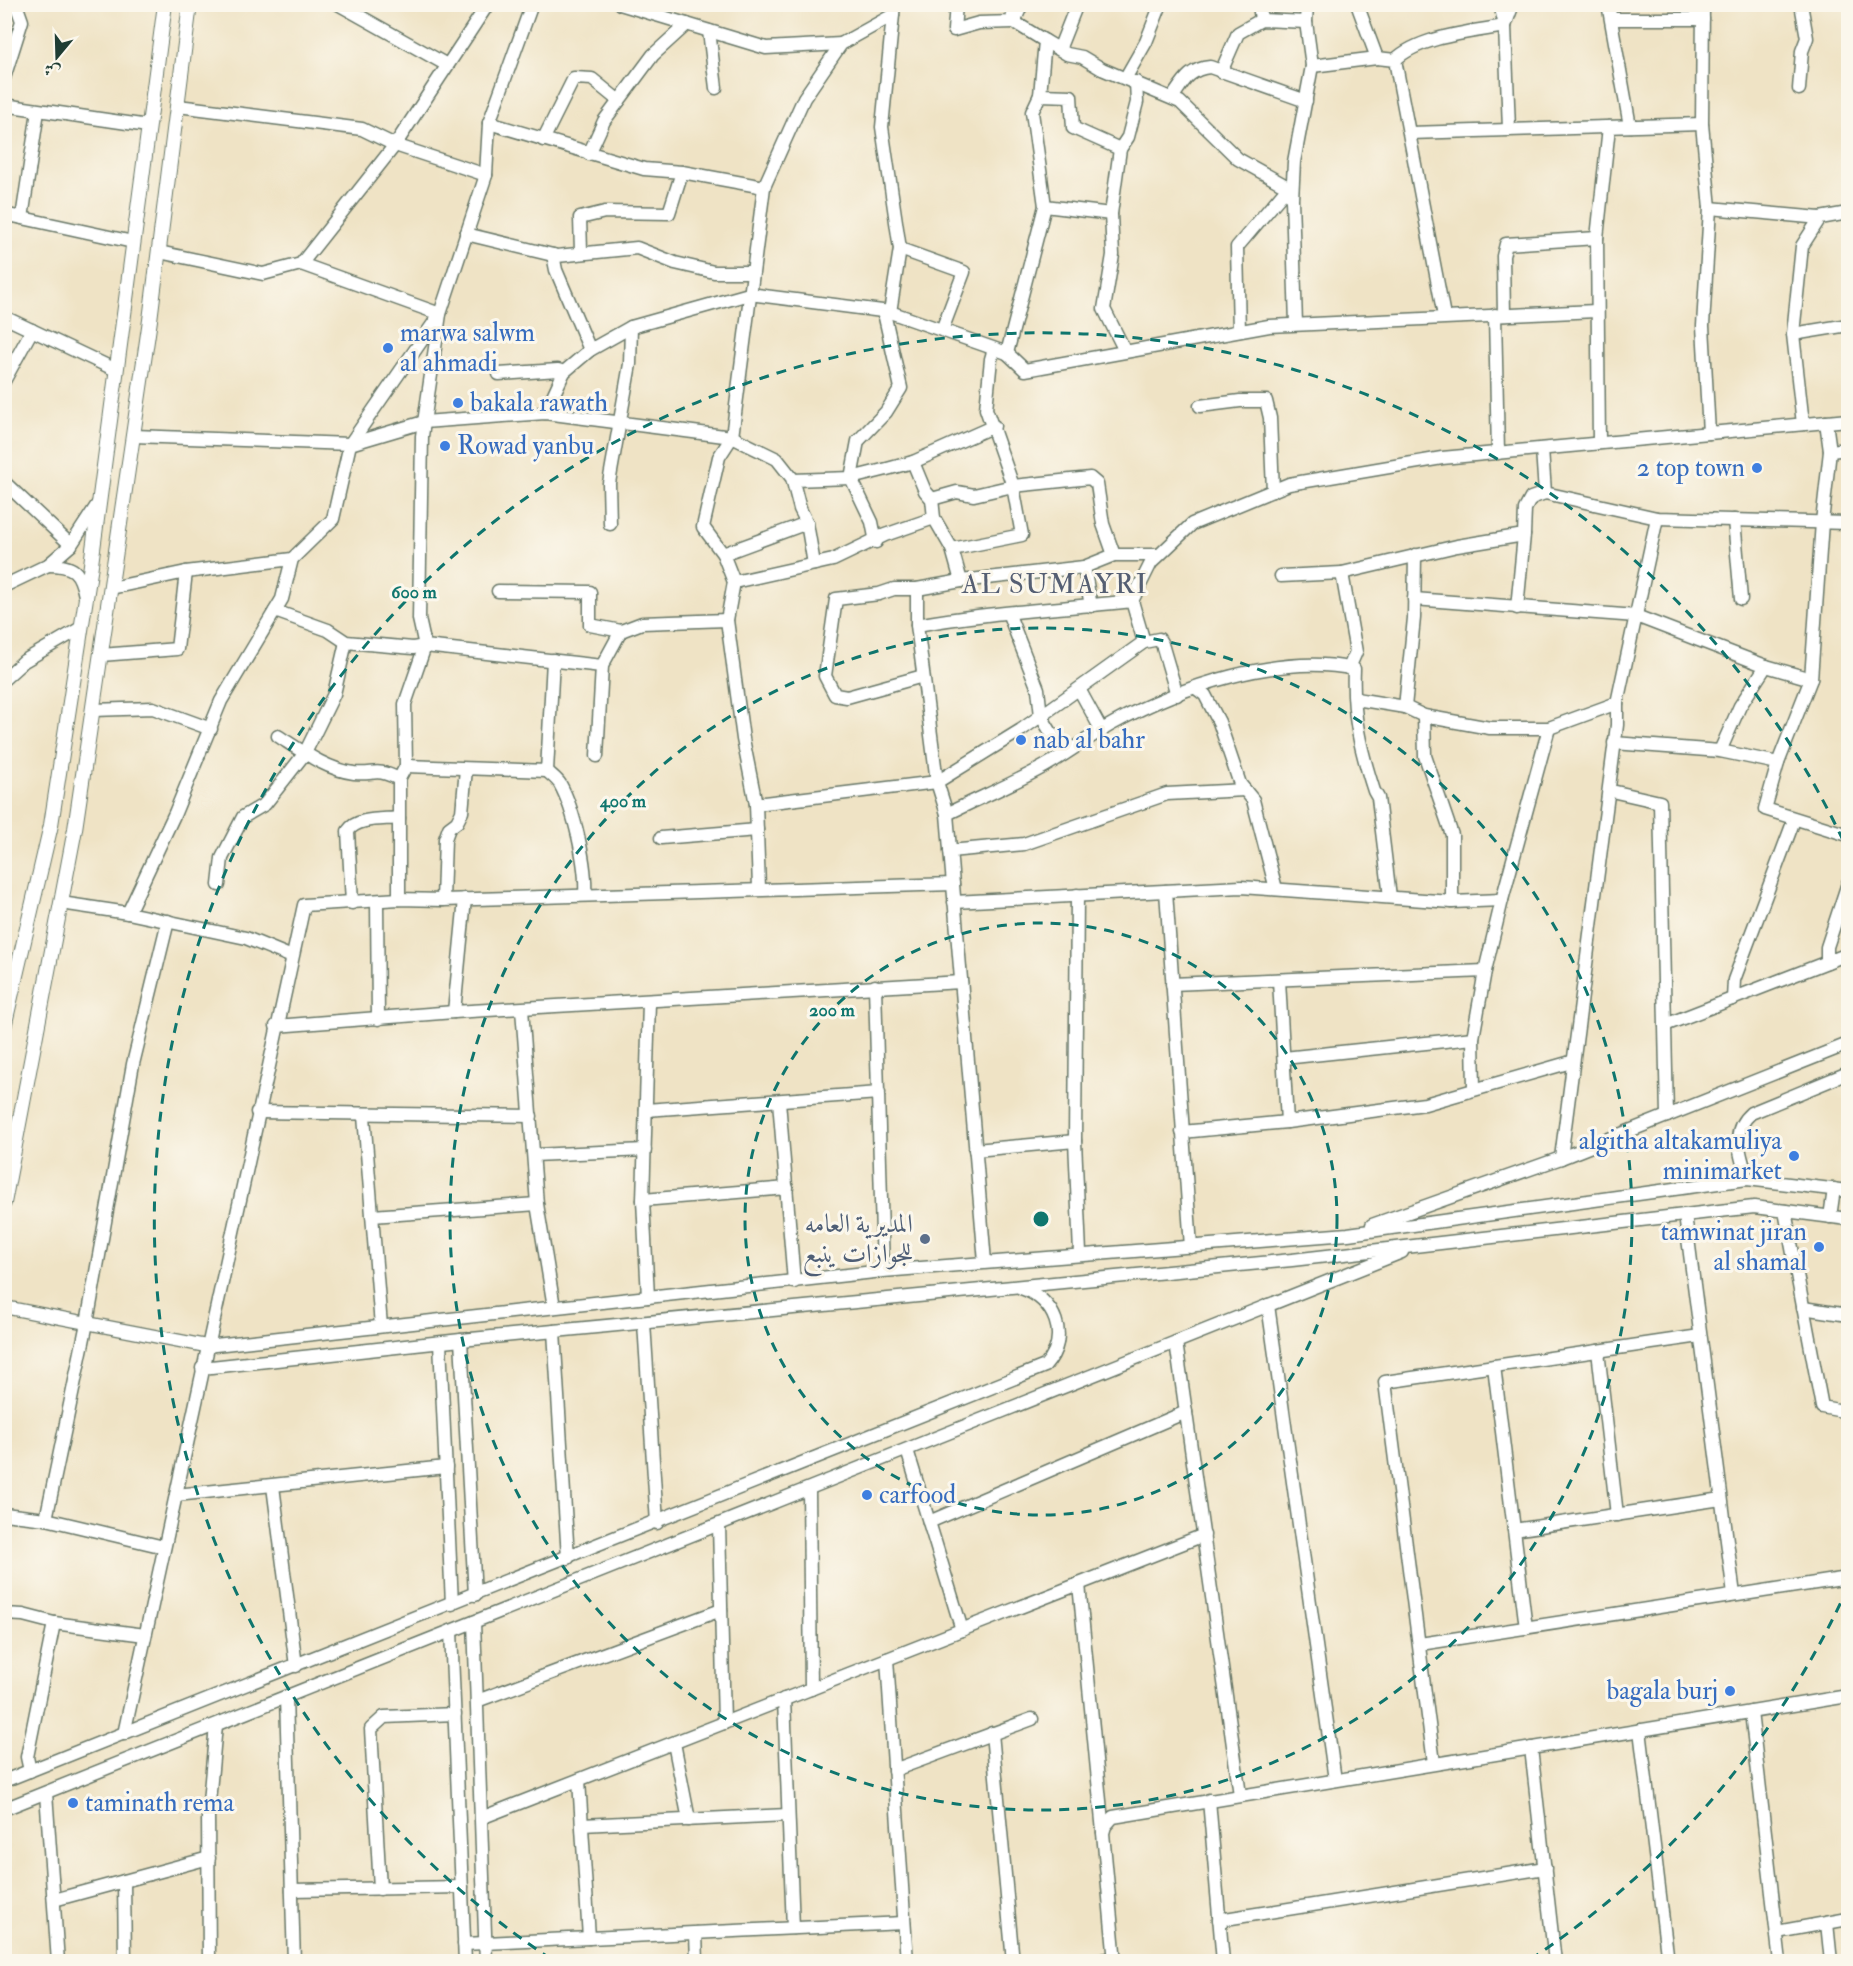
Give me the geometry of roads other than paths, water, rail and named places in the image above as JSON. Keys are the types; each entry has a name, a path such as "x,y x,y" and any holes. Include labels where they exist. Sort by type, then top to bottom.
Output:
{"street":[{"path":"4,78 22,21 16,4"},
{"path":"5,1021 51,825 99,502 165,4"},
{"path":"4,1203 61,903 93,710 134,436 190,4"},
{"path":"338,4 447,65"},
{"path":"301,264 395,144 488,4"},
{"path":"399,899 399,779 406,766 405,704 425,646 419,619 424,422 440,314 486,175 489,123 532,4"},
{"path":"620,4 654,9 687,24 766,48 841,44"},
{"path":"956,4 954,30 979,22 1014,22 1067,54 1082,57 1180,102 1238,159 1290,193"},
{"path":"1011,4 1014,22"},
{"path":"1014,22 1022,4"},
{"path":"1060,48 1077,4"},
{"path":"1125,351 1104,309 1113,255 1111,214 1120,149 1128,137 1137,102 1131,80 1161,4"},
{"path":"1259,4 1261,20"},
{"path":"1296,324 1290,193 1312,66 1306,22 1307,4"},
{"path":"1357,4 1377,58"},
{"path":"1500,4 1505,26 1509,129"},
{"path":"1505,26 1513,4"},
{"path":"1608,4 1630,126"},
{"path":"1703,4 1702,124 1710,208 1703,326 1709,433"},
{"path":"1799,89 1802,51 1807,38 1801,4"},
{"path":"759,888 756,804 742,740 727,620 734,582 723,554 703,527 719,457 732,437 764,187 804,99 841,44 893,7"},
{"path":"876,542 872,522 851,478 858,441 886,412 901,388 887,312 900,249 882,127 893,7"},
{"path":"1612,19 1703,19"},
{"path":"1221,72 1238,33 1261,20 1306,22"},
{"path":"589,153 604,121 653,55 687,24"},
{"path":"1395,60 1404,51 1421,45 1462,33 1505,26"},
{"path":"709,31 716,88"},
{"path":"1007,353 1045,206 1032,112 1040,95 1045,40"},
{"path":"1312,66 1377,58 1395,60"},
{"path":"1395,60 1444,316"},
{"path":"1172,98 1187,75 1197,68 1210,67 1306,101"},
{"path":"543,140 574,78 592,79 619,101"},
{"path":"1040,95 1071,96 1073,128 1120,149"},
{"path":"4,105 148,126"},
{"path":"178,106 362,129 395,144 486,175"},
{"path":"22,218 38,111"},
{"path":"489,123 644,169 682,172 764,187"},
{"path":"1410,133 1702,124"},
{"path":"1599,443 1597,238 1609,127"},
{"path":"581,250 580,218 605,212 669,213 682,172"},
{"path":"1239,331 1237,248 1290,193"},
{"path":"1045,206 1111,214"},
{"path":"1710,208 1820,218 1848,213"},
{"path":"4,214 133,242"},
{"path":"1803,424 1793,334 1802,246 1820,218"},
{"path":"466,234 553,255 637,248 675,263 714,272 752,272"},
{"path":"1498,453 1499,315 1503,256 1506,244 1597,238"},
{"path":"900,249 964,272 942,330"},
{"path":"159,252 263,274 301,264 440,314"},
{"path":"553,255 556,270 590,350"},
{"path":"545,413 564,372 590,350 631,327 749,294 887,312 1007,353 1025,370 1239,331 1296,324 1596,311"},
{"path":"128,913 211,729 221,701 282,599 292,559 333,519 350,444 440,314"},
{"path":"4,316 116,370"},
{"path":"1793,334 1848,325"},
{"path":"610,524 609,483 630,364 631,327"},
{"path":"4,381 32,330"},
{"path":"952,549 1022,535 1013,486 994,426 986,409 994,349"},
{"path":"499,374 558,370 564,372"},
{"path":"1200,406 1240,400 1266,401 1270,418 1274,491"},
{"path":"134,436 350,444 424,422 545,413 732,437 777,459 793,480 800,509 807,523 814,564"},
{"path":"1144,642 1132,601 1150,563 1192,524 1289,484 1442,458 1848,420"},
{"path":"1826,422 1830,451 1822,522 1811,679 1778,764 1765,809 1794,820 1848,835"},
{"path":"793,480 851,478 913,462 994,426"},
{"path":"1542,449 1545,493"},
{"path":"1830,451 1848,449"},
{"path":"913,462 932,499 934,518 952,549 961,580"},
{"path":"932,499 957,492 974,495 1013,486 1090,478 1097,484 1103,524 1114,555"},
{"path":"4,482 71,545"},
{"path":"1517,608 1525,509 1531,498 1545,493 1657,518 1848,523"},
{"path":"4,586 48,565 71,545 99,502"},
{"path":"734,582 833,560 876,542 885,535 934,518"},
{"path":"1561,1158 1571,1062 1614,743 1617,703 1657,518"},
{"path":"1734,520 1741,599"},
{"path":"723,554 807,523"},
{"path":"1281,576 1342,573 1415,555 1524,535"},
{"path":"923,676 847,697 835,695 825,676 837,598 879,594 894,589 916,589 961,580 1084,567 1114,555 1159,555"},
{"path":"1405,707 1414,599 1415,555"},
{"path":"111,588 186,573 292,559"},
{"path":"48,565 64,565 75,570 82,582 85,600"},
{"path":"1084,567 1091,606"},
{"path":"101,655 177,649 186,573"},
{"path":"1342,573 1356,652 1349,668"},
{"path":"916,589 917,625 937,782 947,814 985,1262"},
{"path":"498,591 590,592 591,625 621,631 649,622 727,620"},
{"path":"1414,599 1636,616 1766,666 1811,679"},
{"path":"917,625 968,616 1009,615 1132,601"},
{"path":"275,611 328,630 346,642 413,648 425,646 602,666"},
{"path":"1009,615 1038,689 1041,716 1064,754"},
{"path":"4,679 24,661 81,628"},
{"path":"597,756 602,666 621,631"},
{"path":"756,804 937,782 1041,716 1144,642 1159,639 1177,695"},
{"path":"219,885 222,858 243,817 265,804 305,753 334,694 346,642"},
{"path":"547,771 553,660"},
{"path":"947,814 1064,754 1102,730 1196,688 1282,665 1349,668 1354,669 1356,699 1353,715 1358,741 1378,798 1390,897"},
{"path":"1720,751 1740,705 1766,666"},
{"path":"1196,688 1205,695 1219,722 1240,784 1253,800 1276,889"},
{"path":"1079,689 1102,730"},
{"path":"1356,699 1405,707 1424,716 1490,728 1549,728 1617,703"},
{"path":"93,710 153,708 211,729"},
{"path":"1424,716 1425,756 1452,835 1452,902"},
{"path":"1474,1088 1473,1038 1485,971 1549,728"},
{"path":"278,736 329,765 354,773 382,771 399,779"},
{"path":"1614,743 1720,751 1778,764"},
{"path":"406,766 547,771 560,783 579,841 586,875 585,895"},
{"path":"443,900 445,839 449,828 457,822 462,812 466,769"},
{"path":"950,851 1024,844 1167,794 1245,790"},
{"path":"1616,792 1660,802 1667,1116"},
{"path":"352,903 348,831 360,822 399,818"},
{"path":"1733,999 1734,980 1794,820"},
{"path":"661,838 757,830"},
{"path":"1827,962 1827,947 1848,883"},
{"path":"124,1734 206,1346 304,905 399,899 443,900 759,888 953,884"},
{"path":"954,902 1241,887 1452,902 1502,900"},
{"path":"1166,891 1191,1247"},
{"path":"1077,895 1075,1141 1080,1253"},
{"path":"454,1012 465,899"},
{"path":"377,902 378,1019"},
{"path":"61,903 128,913 246,938 292,957"},
{"path":"46,1519 87,1323 134,1064 168,921"},
{"path":"1665,1025 1848,954"},
{"path":"1172,984 1485,971"},
{"path":"1279,980 1287,1122"},
{"path":"276,1026 454,1012 649,1002 961,981"},
{"path":"875,986 883,1271"},
{"path":"648,1298 643,1200 649,1002"},
{"path":"522,1009 537,1204 554,1307"},
{"path":"1284,1058 1473,1038"},
{"path":"1348,1234 1561,1158 1848,1044"},
{"path":"1182,1132 1287,1122 1425,1104 1474,1088 1571,1062"},
{"path":"1747,1179 1737,1131 1742,1121 1751,1113 1848,1073"},
{"path":"646,1110 879,1093"},
{"path":"779,1101 794,1282"},
{"path":"257,1112 364,1116 531,1116"},
{"path":"364,1116 381,1326"},
{"path":"975,1150 1075,1141"},
{"path":"534,1155 645,1150"},
{"path":"4,1307 206,1346 883,1271 1080,1253 1191,1247 1348,1234 1747,1179 1848,1191"},
{"path":"643,1200 787,1188"},
{"path":"1830,1217 1834,1189"},
{"path":"372,1216 537,1204"},
{"path":"202,1368 440,1342 1017,1287 1754,1207 1848,1219"},
{"path":"1785,1211 1821,1407 1848,1412"},
{"path":"1685,1215 1734,1595"},
{"path":"4,1809 1418,1245"},
{"path":"4,1781 657,1523 1046,1366 1058,1345 1053,1312 1047,1302 1033,1292 1017,1287"},
{"path":"1268,1305 1335,1780"},
{"path":"1803,1308 1848,1315"},
{"path":"644,1323 657,1523"},
{"path":"554,1331 568,1558"},
{"path":"1434,1763 1384,1382 1700,1336"},
{"path":"461,1340 474,1595"},
{"path":"440,1342 452,1604"},
{"path":"1176,1342 1240,1795"},
{"path":"1598,1351 1617,1515"},
{"path":"1494,1366 1526,1628"},
{"path":"929,1522 1186,1412"},
{"path":"907,1450 962,1630"},
{"path":"176,1495 446,1467"},
{"path":"273,1486 296,1666"},
{"path":"809,1489 811,1689"},
{"path":"1514,1530 1721,1499"},
{"path":"4,1514 46,1519 164,1547"},
{"path":"718,1525 724,1723"},
{"path":"481,1818 1203,1535"},
{"path":"1420,1644 1848,1578"},
{"path":"1079,1584 1115,1960 1090,1962"},
{"path":"477,1701 721,1610"},
{"path":"5,1615 23,1615 54,1623 145,1635"},
{"path":"474,1622 486,1962"},
{"path":"30,1771 27,1757 54,1623"},
{"path":"451,1631 465,1962"},
{"path":"887,1659 907,1962"},
{"path":"1103,1833 1108,1821 1113,1817 1848,1696"},
{"path":"286,1697 294,1962"},
{"path":"784,1699 793,1928"},
{"path":"1751,1712 1780,1962"},
{"path":"380,1889 371,1729 384,1717 455,1714"},
{"path":"894,1770 1032,1719"},
{"path":"209,1962 208,1813 216,1725"},
{"path":"1640,1730 1668,1962"},
{"path":"992,1733 1013,1962"},
{"path":"674,1743 689,1820"},
{"path":"1531,1748 1556,1962"},
{"path":"579,1780 589,1938"},
{"path":"46,1792 58,1962"},
{"path":"1209,1800 1223,1962"},
{"path":"582,1825 788,1815"},
{"path":"54,1900 209,1858"},
{"path":"1219,1920 1545,1868"},
{"path":"124,1881 125,1962"},
{"path":"292,1890 462,1887"},
{"path":"1777,1932 1848,1919"},
{"path":"464,1944 904,1923"},
{"path":"1827,1923 1831,1962"},
{"path":"696,1933 697,1962"}],"place":[{"name":"marwa salwm al ahmadi","path":"388,348"},
{"name":"bakala rawath","path":"458,403"},
{"name":"Rowad yanbu","path":"445,446"},
{"name":"2 top town","path":"1757,468"},
{"name":"nab al bahr","path":"1021,740"},
{"name":"algitha altakamuliya minimarket","path":"1794,1156"},
{"name":"المديرية العامه للجوازات ينبع","path":"925,1239"},
{"name":"tamwinat jiran al shamal","path":"1819,1247"},
{"name":"carfood","path":"867,1495"},
{"name":"bagala burj","path":"1730,1691"},
{"name":"taminath rema","path":"73,1803"}],"district":[{"name":"AL SUMAYRI","path":"1055,584"}]}
